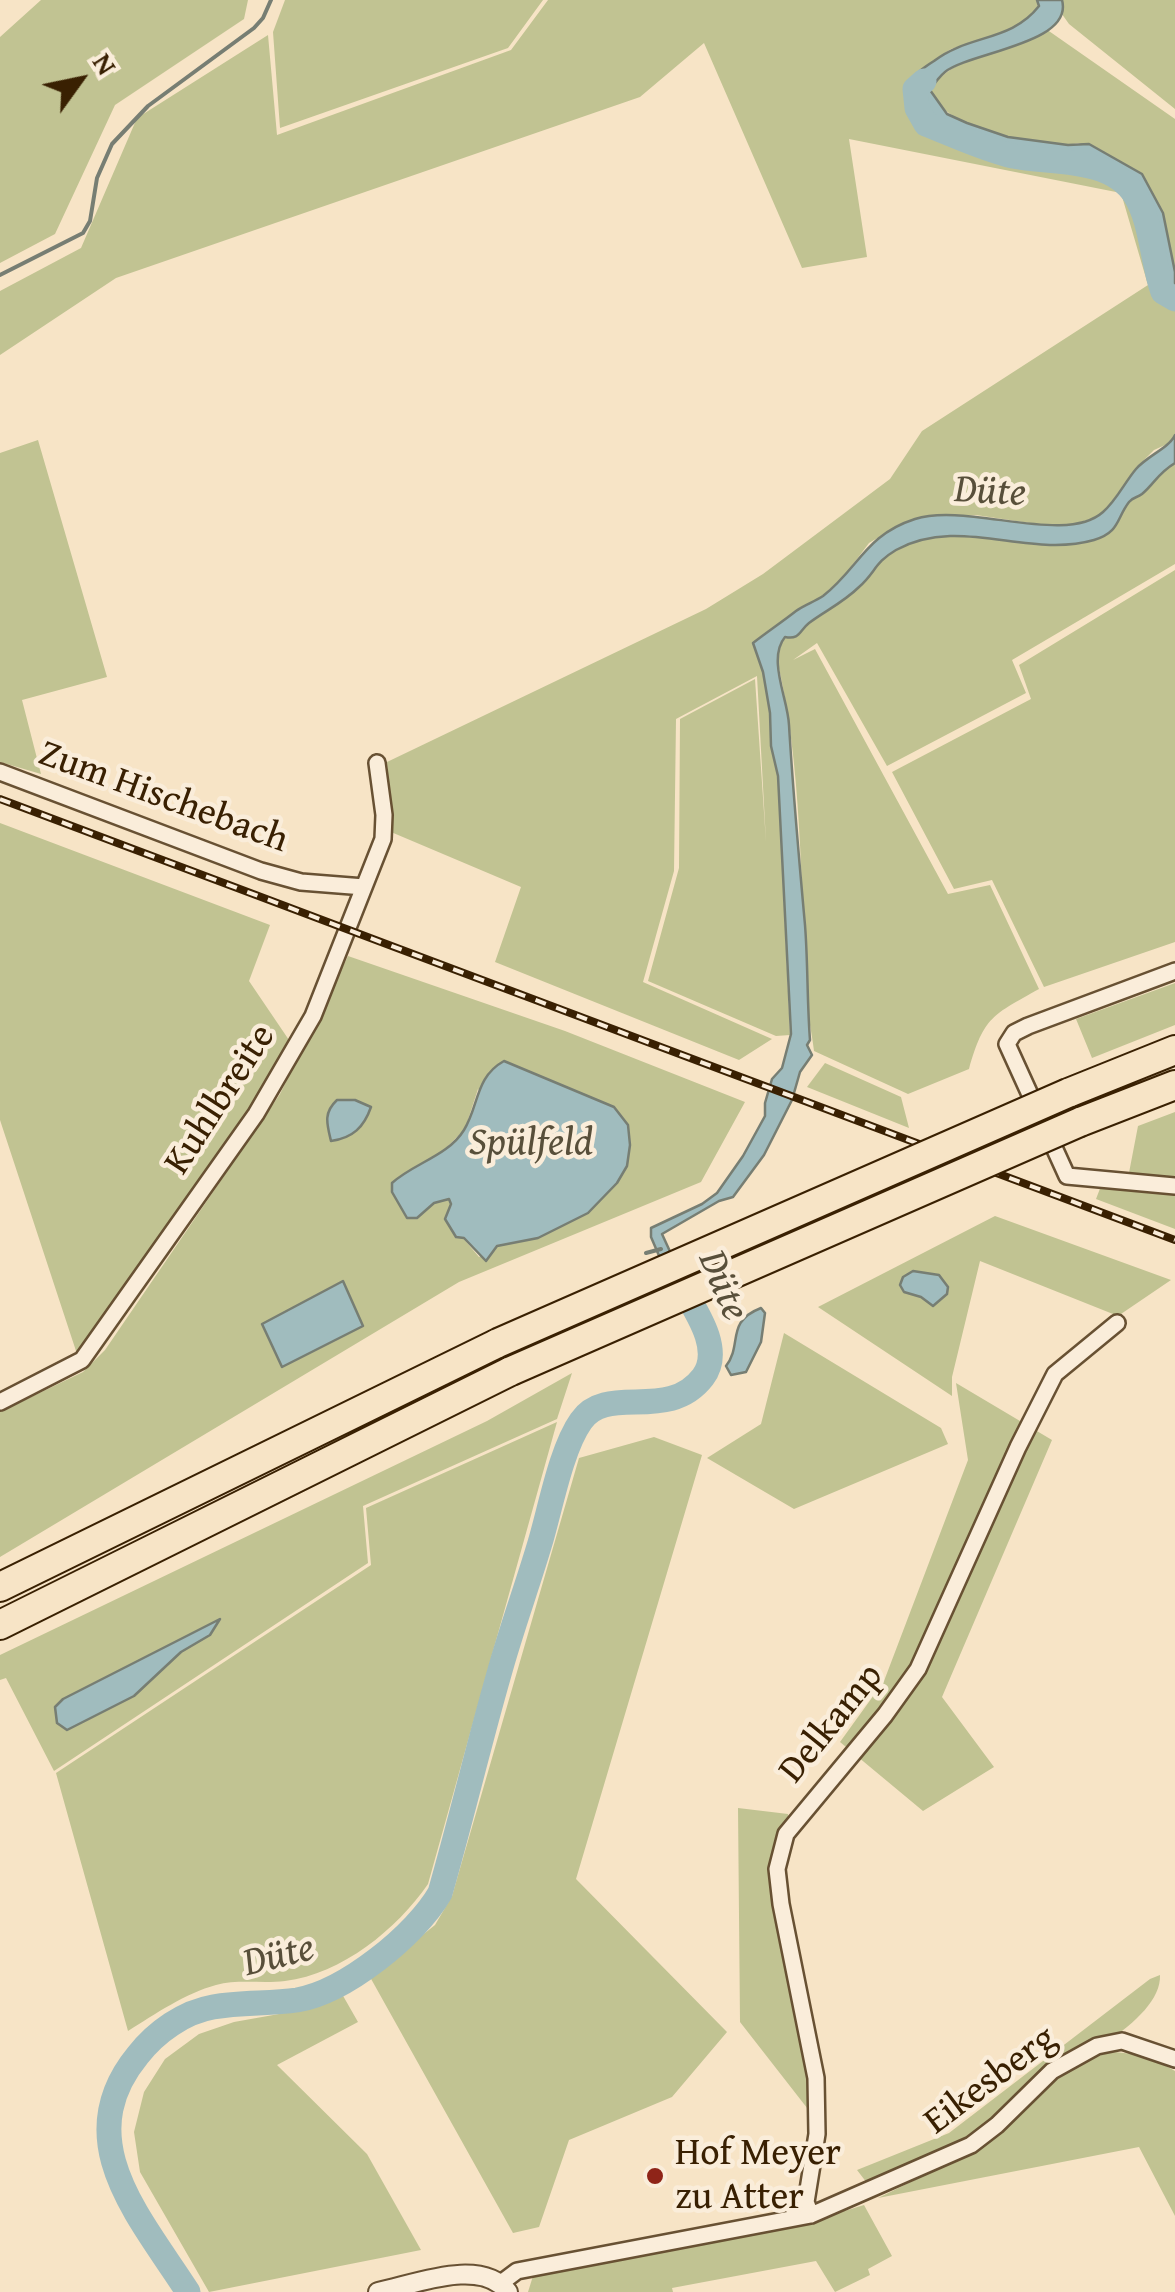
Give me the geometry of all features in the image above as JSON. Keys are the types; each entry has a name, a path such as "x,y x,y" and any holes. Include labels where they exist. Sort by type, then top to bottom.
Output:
{"highway":[{"path":"0,1587 498,1342 1175,1050"},
{"path":"0,1625 511,1371 1080,1122 1175,1085"}],"street":[{"name":"Kuhlbreite","path":"0,1402 82,1360 256,1114 313,1016 382,840 384,815 377,763"},
{"name":"Zum Hischebach","path":"0,772 260,871 301,882 364,886"},
{"path":"1175,971 1028,1026 1014,1033 1006,1044 1067,1176 1175,1186"},
{"name":"Delkamp","path":"810,2215 806,2202 817,2134 816,2078 781,1904 778,1869 786,1834 918,1670 1055,1374 1117,1323"},
{"name":"Eikesberg","path":"505,2288 517,2270 810,2215 941,2161 972,2144 997,2126 1052,2071 1097,2046 1122,2041 1175,2059"},
{"path":"378,2292 470,2273 487,2274 505,2288"}],"green space":[{"path":"41,0 248,0 244,19 115,105 55,234 0,263 0,37"},
{"path":"285,0 543,0 508,48 280,128 273,32"},
{"path":"548,0 1037,0 1039,6 1022,26 951,49 937,58 909,97 1010,153 1087,164 1120,178 1139,196 1166,289 1175,294 1175,435 1172,442 1154,450 1139,465 1104,512 1069,525 976,515 916,518 869,543 845,575 821,597 753,643 763,672 778,776 790,1035 776,1036 648,981 679,868 680,719 755,679 766,842 757,676 676,719 674,871 643,982 772,1039 739,1060 495,962 521,887 391,832 387,762 706,609 763,574 890,479 922,431 1148,285 1121,193 849,139 867,257 802,268 704,43 640,97 116,278 0,355 0,291 81,248 137,118 268,35 277,135 511,50"},
{"path":"1052,0 1175,0 1175,109 1069,24"},
{"path":"1046,29 1175,119 1175,272 1163,213 1142,174 1099,149 1078,143 1032,141 971,125 940,105 930,91 953,68"},
{"path":"38,440 107,677 22,700 41,774 0,762 0,453"},
{"path":"1175,463 1175,564 1012,660 1026,693 887,766 817,643 793,660 815,649 948,894 990,885 1039,989 992,1019 969,1069 908,1094 814,1051 807,999 796,783 776,655 779,646 852,593 897,549 953,535 1048,545 1095,539 1114,528 1130,501"},
{"path":"1175,570 1175,942 1044,987 992,880 954,889 892,772 1031,699 1019,665"},
{"path":"0,823 270,925 249,981 291,1043 189,1201 77,1354 0,1120"},
{"path":"348,956 565,1031 745,1102 701,1182 459,1282 0,1557 0,1412 83,1372 105,1350 280,1094","holes":["478,1089 588,1213 538,1238 497,1246 479,1257 463,1238 456,1237 445,1219 449,1199 434,1203 399,1177 444,1150 465,1129","336,1284 282,1366 262,1324"]},
{"path":"1175,983 1175,1025 1092,1058 1076,1019"},
{"path":"825,1063 901,1097 909,1128 807,1087"},
{"path":"1175,1112 1175,1182 1128,1178 1138,1126"},
{"path":"1101,1186 1175,1192 1175,1229 1096,1199"},
{"path":"995,1216 1171,1280 1118,1316 980,1261 952,1377 952,1396 818,1307"},
{"path":"784,1333 941,1428 948,1444 794,1509 707,1458 761,1424"},
{"path":"572,1373 557,1419 363,1506 368,1563 54,1771 6,1678 0,1680 0,1655 487,1421"},
{"path":"956,1383 1052,1440 942,1697 994,1767 923,1811 840,1742 884,1681 968,1460"},
{"path":"557,1422 428,1884 384,1933 327,1969 285,1981 216,1985 182,1999 128,2031 56,1773 371,1565 366,1508"},
{"path":"654,1437 702,1455 576,1879 727,2032 672,2097 569,2140 539,2227 513,2233 370,1977 435,1925 452,1896 579,1458"},
{"path":"738,1808 788,1814 785,1899 825,2131 740,2022"},
{"path":"1160,1975 1156,1993 1127,2027 1025,2091 972,2136 867,2183 857,2170 949,2133"},
{"path":"342,1994 358,2022 277,2065 367,2154 421,2250 209,2292 140,2172 134,2132 144,2092 165,2059 199,2034 234,2022 307,2009"},
{"path":"1108,2052 1143,2057 1175,2071 1175,2216 1139,2147 878,2198 976,2150 1065,2071"},
{"path":"864,2205 892,2256 868,2269 870,2275 835,2292 816,2261 672,2288 673,2292 528,2292 533,2276 802,2224"}],"water":[{"path":"1037,0 1062,0 1061,15 1052,27 1037,37 958,65 943,74 930,90 947,114 967,123 1008,137 1089,144 1142,174 1163,213 1175,272 1175,294 1157,270 1140,202 1131,187 1117,176 1080,163 1013,153 965,138 929,120 910,96 913,79 924,67 947,52 1016,26 1039,6"},
{"path":"1175,435 1175,463 1131,500 1113,529 1102,537 1044,545 969,536 920,540 889,555 865,582 797,636 785,637 778,668 789,725 806,939 810,1040 807,1045 812,1055 800,1072 792,1100 764,1155 733,1197 662,1234 683,1280 672,1286 651,1237 651,1228 717,1193 765,1116 772,1079 782,1068 791,1034 778,776 763,672 753,643 823,596 873,543 898,526 936,515 1041,525 1086,521 1108,508 1136,469"},
{"name":"Spülfeld","path":"504,1061 614,1107 628,1125 630,1145 627,1166 617,1183 588,1213 538,1238 497,1246 486,1261 464,1238 456,1237 445,1219 449,1199 434,1203 417,1218 407,1218 392,1192 392,1183 457,1139 488,1075"},
{"path":"337,1100 355,1100 371,1107 357,1130 331,1141 328,1114"},
{"path":"913,1271 939,1275 948,1287 947,1294 933,1306 904,1292 900,1285 903,1277"},
{"path":"343,1281 363,1326 282,1367 262,1324"},
{"path":"761,1308 765,1313 761,1342 746,1372 731,1375 726,1366 739,1327"},
{"path":"220,1619 210,1635 181,1652 134,1696 67,1730 57,1723 55,1707 63,1699"}],"waterway":[{"path":"0,275 83,233 90,221 97,178 112,144 148,106 254,28 271,0"},
{"name":"Düte","path":"924,81 915,89 917,108 926,124 1002,153 1096,168 1124,182 1145,217 1163,292 1175,299"},
{"path":"646,1253 661,1249"},
{"name":"Düte","path":"188,2292 150,2235 119,2177 110,2148 110,2117 118,2087 145,2047 181,2018 213,2007 316,1995 378,1959 429,1909 440,1893 504,1658 574,1433 592,1410 673,1398 689,1391 709,1366 704,1327 678,1280"}],"railway":[{"path":"0,799 1175,1240"}],"place":[{"name":"Hof Meyer zu Atter","path":"655,2176"}]}
